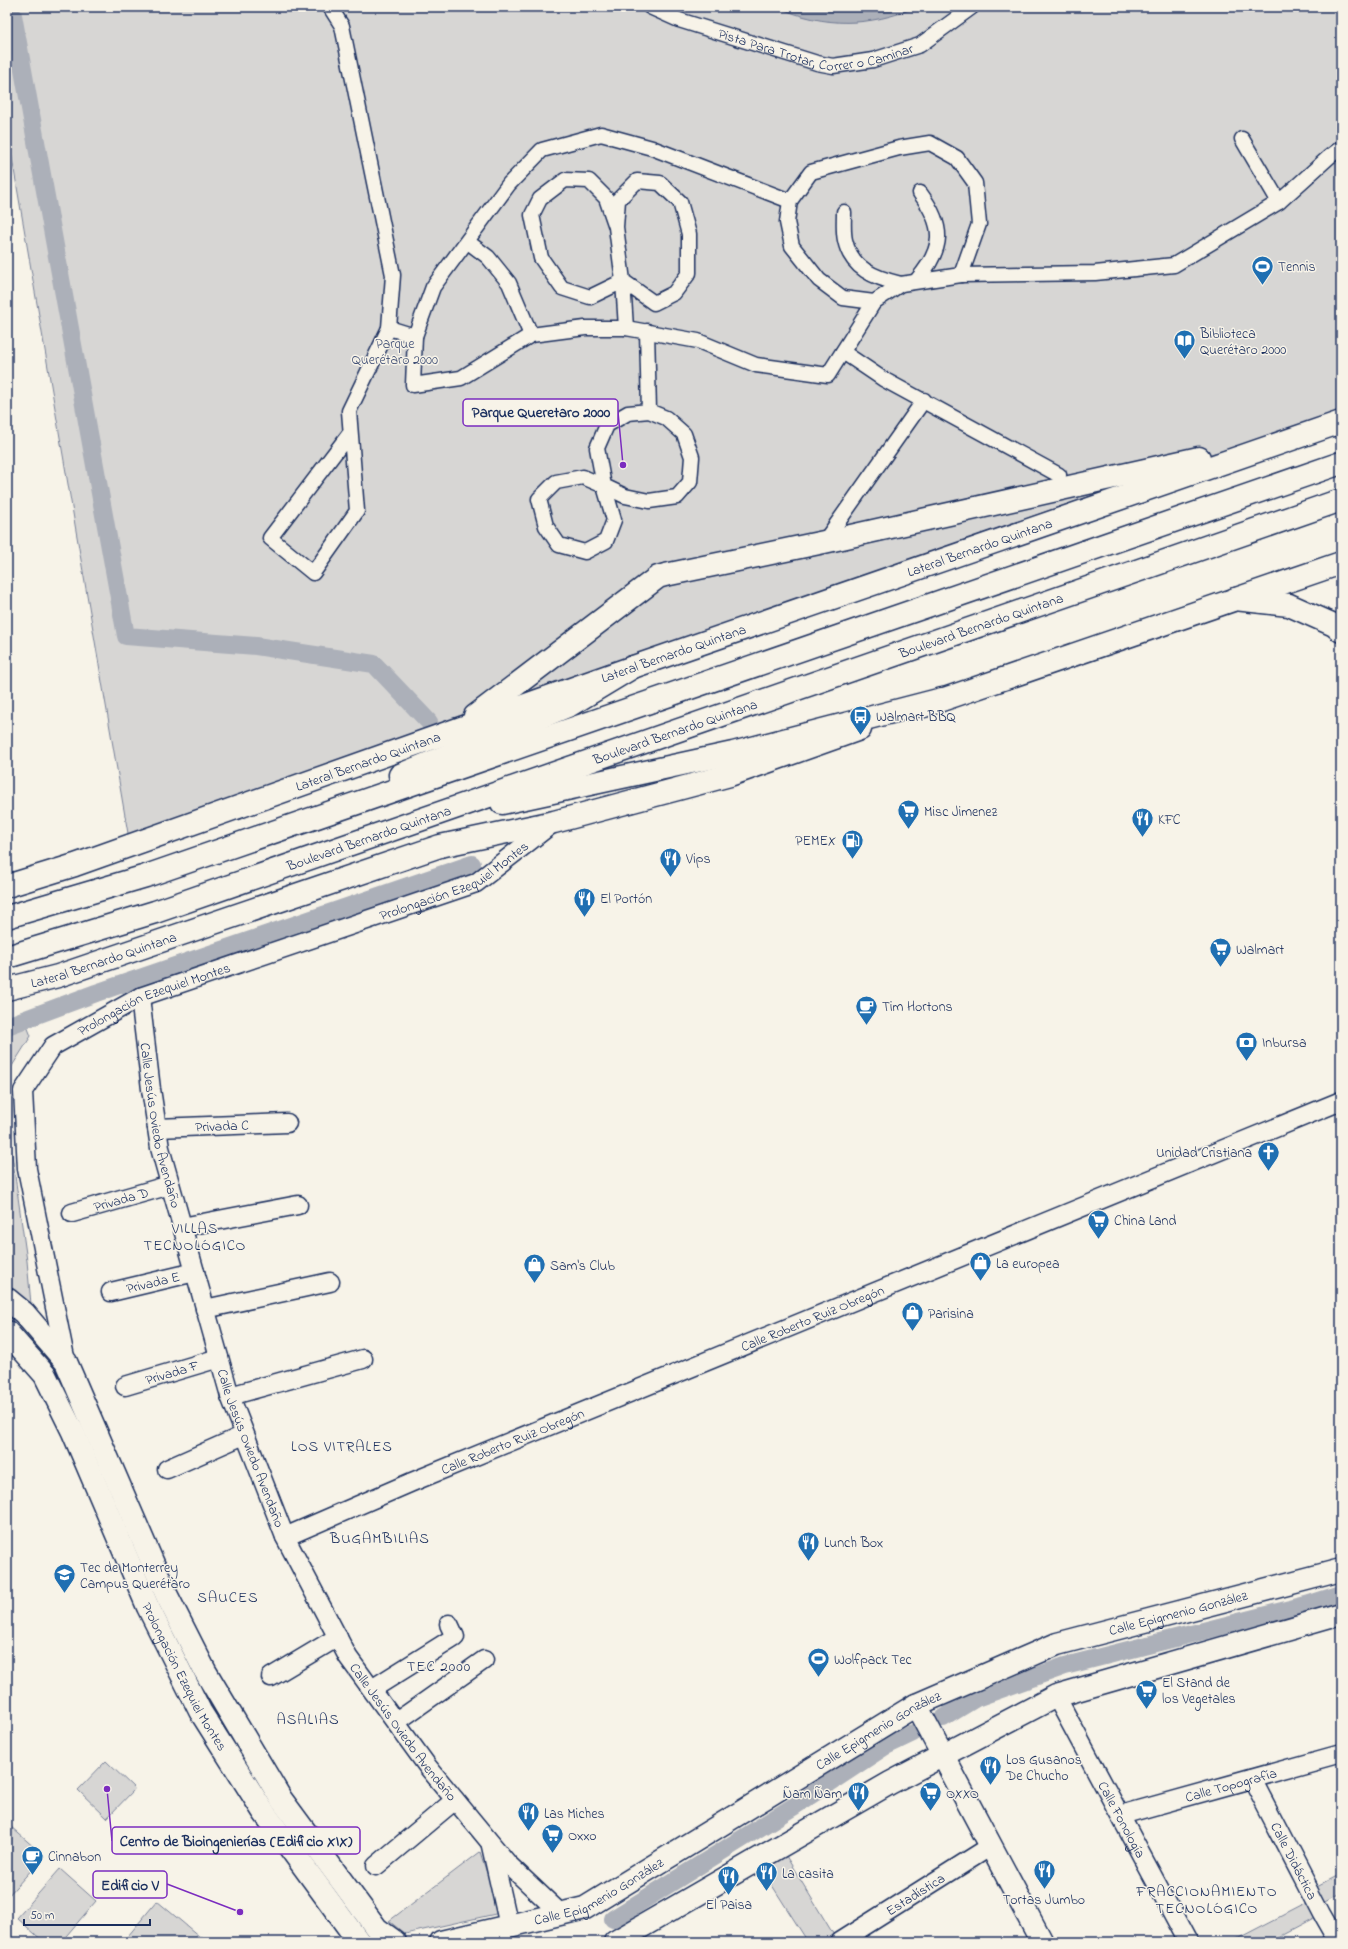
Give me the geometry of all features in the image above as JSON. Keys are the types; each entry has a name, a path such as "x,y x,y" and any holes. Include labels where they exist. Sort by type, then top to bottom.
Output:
{"main road":[{"name":"Lateral Bernardo Quintana","path":"7,886 75,865 421,742 458,745 570,705 633,667 1341,422"},
{"path":"7,917 146,876 317,818 429,771 658,577 824,542 1309,433"},
{"path":"458,745 1341,463"},
{"name":"Boulevard Bernardo Quintana","path":"7,958 155,912 402,825 488,801 1334,502"},
{"name":"Lateral Bernardo Quintana","path":"7,989 58,976 440,846 554,822 730,775 942,699 1341,563"},
{"path":"1235,599 1289,604 1334,625 1341,631"},
{"path":"488,801 733,753 942,699"},
{"name":"Prolongación Ezequiel Montes","path":"7,1299 24,1313 66,1362 167,1596 205,1672 281,1799 377,1929 395,1942"},
{"name":"Prolongación Ezequiel Montes","path":"7,1332 45,1374 73,1432 148,1608 200,1711 263,1811 359,1942"},
{"name":"Calle Epigmenio González","path":"440,1942 585,1908 916,1705 1057,1644 1341,1570"},
{"path":"618,1941 942,1754 1056,1696 1341,1614"},
{"path":"916,1705 1042,1942"}],"street":[{"path":"330,7 342,26 393,275 389,328 349,412 357,511 313,572 270,538 350,433"},
{"name":"Pista Para Trotar, Correr o Caminar","path":"650,7 679,20 817,63 833,66 873,60 920,45 972,7"},
{"path":"790,201 652,148 601,134 542,150 508,184 468,242 433,287 415,336 413,385 460,378 531,335 585,328 626,328 647,331 698,341 756,365 828,375 874,302 901,284 917,280 961,275 1095,273 1174,265 1279,202 1341,148"},
{"path":"1242,139 1279,202"},
{"path":"874,302 843,298 819,280 792,246 787,222 790,201 811,172 899,148 930,143 957,158 975,183 979,224 961,275"},
{"path":"616,227 606,198 590,181 565,180 540,199 532,216 541,258 562,288 590,297 623,281"},
{"path":"623,281 654,303 674,293 689,273 689,234 680,202 660,183 637,181 618,200 616,227 623,281 626,328"},
{"path":"917,280 929,267 940,238 932,209 920,193"},
{"path":"844,212 845,241 855,263 880,279 901,284"},
{"path":"468,242 488,257 509,283 531,335"},
{"path":"389,328 415,336"},
{"path":"647,331 649,411"},
{"path":"843,352 883,379 1059,475"},
{"path":"824,542 924,400"},
{"path":"649,411 628,413 607,425 597,448 604,486 614,520 606,541 585,552 559,545 546,526 539,500 556,482 583,477 604,486 625,496 649,501 677,497 690,482 692,457 684,434 666,418 649,411"},
{"name":"Prolongación Ezequiel Montes","path":"66,1362 27,1169 23,1091 53,1046 140,997 476,883 554,822"},
{"name":"Calle Jesús Oviedo Avendaño","path":"140,997 160,1148 230,1396 285,1537 348,1657 428,1767 508,1864 561,1914"},
{"name":"Calle Roberto Ruiz Obregón","path":"285,1537 412,1482 1341,1101"},
{"name":"Privada C","path":"157,1128 287,1123"},
{"name":"Privada D","path":"72,1213 170,1185"},
{"path":"182,1227 298,1205"},
{"name":"Privada E","path":"111,1292 195,1272"},
{"path":"205,1309 330,1282"},
{"name":"Privada F","path":"125,1386 219,1358"},
{"path":"230,1396 363,1359"},
{"path":"167,1468 244,1435"},
{"path":"372,1689 455,1637 449,1624"},
{"path":"271,1677 338,1637"},
{"path":"396,1722 484,1660"},
{"name":"Calle Fonología","path":"1056,1696 1188,1942"},
{"name":"Calle Topografía","path":"1121,1815 1341,1754"},
{"name":"Calle Didáctica","path":"1252,1778 1338,1942"},
{"path":"376,1866 455,1800"},
{"name":"Calle Jesús Oviedo Avendaño","path":"491,1843 509,1926"},
{"name":"Estadística","path":"839,1942 991,1846"}],"green space":[{"name":"Parque Querétaro 2000","path":"7,7 1341,7 1341,420 1312,430 1214,453 492,705 130,845 7,129"},
{"path":"27,1026 31,1036 7,1074 7,1035"},
{"path":"7,1119 27,1261 31,1304 7,1290"},
{"path":"106,1761 135,1789 107,1818 78,1790"},
{"path":"10,1826 44,1856 7,1897 7,1829"},
{"path":"780,1846 838,1942 808,1942 756,1860"},
{"path":"480,1852 500,1913 405,1934 389,1921"},
{"path":"60,1869 96,1901 61,1942 44,1942 17,1918"},
{"path":"1341,1874 1341,1893 1318,1906 1322,1914 1269,1942 1231,1942 1314,1899 1310,1890"},
{"path":"157,1901 206,1942 123,1942"}],"shaded area":[{"path":"777,7 917,7 899,14 864,21 830,22 795,14"}],"waterway":[{"path":"7,9 13,15 126,636 256,646 374,664 429,722"},
{"path":"7,1026 96,993 472,864"},
{"path":"943,1718 976,1698 1065,1666 1306,1605 1341,1594"},
{"path":"613,1919 796,1805 884,1747 913,1733"}],"place":[{"name":"Tennis","path":"1263,286"},
{"name":"Biblioteca Querétaro 2000","path":"1184,360"},
{"name":"Parque Queretaro 2000","path":"623,465"},
{"name":"Walmart BBQ","path":"861,736"},
{"name":"Misc Jimenez","path":"908,830"},
{"name":"KFC","path":"1142,838"},
{"name":"PEMEX","path":"852,860"},
{"name":"Vips","path":"670,878"},
{"name":"El Portón","path":"585,918"},
{"name":"Walmart","path":"1220,968"},
{"name":"Tim Hortons","path":"867,1026"},
{"name":"Inbursa","path":"1247,1062"},
{"name":"Unidad Cristiana","path":"1268,1172"},
{"name":"China Land","path":"1099,1240"},
{"name":"La europea","path":"981,1282"},
{"name":"Sam's Club","path":"535,1284"},
{"name":"Parisina","path":"913,1332"},
{"name":"Lunch Box","path":"809,1562"},
{"name":"Tec de Monterrey Campus Querétaro","path":"65,1594"},
{"name":"Wolfpack Tec","path":"818,1678"},
{"name":"El Stand de los Vegetales","path":"1146,1710"},
{"name":"Los Gusanos De Chucho","path":"990,1786"},
{"name":"Centro de Bioingenierías (Edificio XIX)","path":"107,1789"},
{"name":"Ñam Ñam","path":"858,1812"},
{"name":"OXXO","path":"930,1812"},
{"name":"Las Miches","path":"528,1832"},
{"name":"Oxxo","path":"553,1854"},
{"name":"Cinnabon","path":"33,1876"},
{"name":"Tortas Jumbo","path":"1044,1890"},
{"name":"La casita","path":"766,1892"},
{"name":"El Paisa","path":"729,1896"},
{"name":"Edificio V","path":"240,1912"}],"district":[{"name":"VILLAS TECNOLÓGICO","path":"195,1236"},
{"name":"LOS VITRALES","path":"342,1446"},
{"name":"BUGAMBILIAS","path":"380,1538"},
{"name":"SAUCES","path":"228,1597"},
{"name":"TEC 2000","path":"439,1666"},
{"name":"ASALIAS","path":"308,1719"},
{"name":"FRACCIONAMIENTO TECNOLÓGICO","path":"1207,1900"}]}
